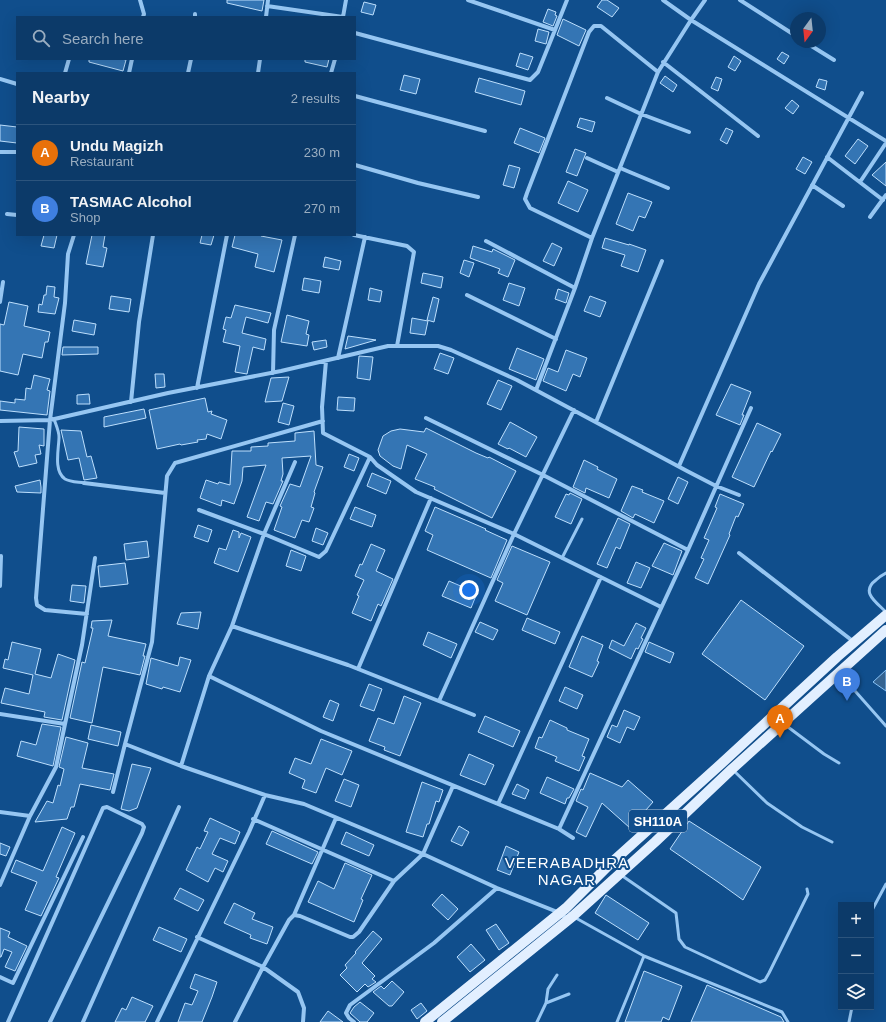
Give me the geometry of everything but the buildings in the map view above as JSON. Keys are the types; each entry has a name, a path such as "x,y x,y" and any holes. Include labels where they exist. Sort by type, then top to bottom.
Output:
{"main road":[{"name":"SH110A","path":"425,1022 560,913 610,864 854,642 886,615"},
{"name":"SH110A","path":"442,1022 571,918 782,723 886,630"}],"street":[{"path":"140,0 143,16"},
{"path":"266,16 268,0"},
{"path":"343,16 346,0"},
{"path":"468,0 555,30"},
{"path":"356,33 530,80 538,72 567,0"},
{"path":"663,0 691,20 886,142 860,182"},
{"path":"536,390 575,288 592,238 658,72 663,62 705,0"},
{"path":"740,0 790,32"},
{"path":"267,6 336,16"},
{"path":"592,238 530,208 525,199 592,28 594,26 600,26 658,72"},
{"path":"815,48 834,60"},
{"path":"65,72 68,60"},
{"path":"129,72 132,60"},
{"path":"188,72 191,60"},
{"path":"258,72 260,60"},
{"path":"331,72 335,60"},
{"path":"663,62 758,136"},
{"path":"0,80 16,84"},
{"path":"679,466 759,284 862,93"},
{"path":"356,96 485,132"},
{"path":"607,98 641,114 689,132"},
{"path":"0,152 16,152"},
{"path":"827,157 883,200"},
{"path":"587,158 668,188"},
{"path":"356,165 418,183 478,197"},
{"path":"812,186 843,206"},
{"path":"870,218 886,195"},
{"path":"7,214 16,214"},
{"path":"356,235 407,246 414,252 397,346"},
{"path":"74,236 68,254 65,303 36,583 36,605 44,610 87,614"},
{"path":"131,402 139,322 153,236"},
{"path":"197,388 227,236"},
{"path":"273,373 274,330 295,236"},
{"path":"338,358 365,237"},
{"path":"486,241 575,288"},
{"path":"596,422 662,261"},
{"path":"0,302 3,282"},
{"path":"467,295 556,339"},
{"path":"0,421 52,419 273,373 388,346 438,346 451,350 517,380 716,486 739,495"},
{"path":"326,361 322,407 323,433 370,457 378,465 416,492 514,534 661,607"},
{"path":"559,829 688,550 751,408"},
{"path":"439,701 514,534 574,410"},
{"path":"426,418 688,550"},
{"path":"113,792 152,642 167,476 175,462 323,421"},
{"path":"199,510 264,534 319,557 326,551 370,457"},
{"path":"182,766 209,676 232,626 264,534 296,462"},
{"path":"84,484 165,493"},
{"path":"358,669 432,498"},
{"path":"739,553 854,642"},
{"path":"0,586 2,556"},
{"path":"0,885 30,816 56,767 82,645 95,558"},
{"path":"498,804 601,577"},
{"path":"232,626 358,669 474,715"},
{"path":"209,676 321,731 559,829 573,838"},
{"path":"0,714 65,724"},
{"path":"125,744 265,795 304,804 423,854 497,888 571,918"},
{"path":"294,916 300,916 350,937 353,937 360,932 394,880 423,854 453,786"},
{"path":"157,1022 249,832 265,795"},
{"path":"8,1022 103,808 107,807 142,824 144,827 50,1022"},
{"path":"83,1022 179,807"},
{"path":"0,812 30,816"},
{"path":"236,1022 262,967 289,920 294,916 336,818"},
{"path":"254,819 394,880"},
{"path":"0,977 13,983 83,837"},
{"path":"354,1022 346,1013 350,1005 434,943 497,888"},
{"path":"197,937 262,967 298,992 304,1008 303,1022"}],"lane":[{"path":"52,419 59,435 57,450 58,465 63,478 84,484"},
{"path":"562,558 582,519"},
{"path":"886,573 870,584 868,589 869,594 886,612"},
{"path":"839,672 886,726"},
{"path":"782,723 824,754 839,763"},
{"path":"732,769 768,803 802,827 832,842"},
{"path":"620,874 676,913 679,939 685,947 760,982 765,980 769,973 808,894 807,889"},
{"path":"874,906 886,884"},
{"path":"571,918 644,956 782,1012 788,1022"},
{"path":"617,1022 644,956"},
{"path":"537,1022 546,1004 548,990 557,975"},
{"path":"546,1004 569,994"},
{"path":"849,1022 851,1010"}],"water":[{"path":"886,670 886,691 873,682"}],"place":[{"name":"TASMAC Alcohol","path":"847,701"},
{"name":"Undu Magizh","path":"780,738"}],"district":[{"name":"VEERABADHRA NAGAR","path":"567,872"}]}
